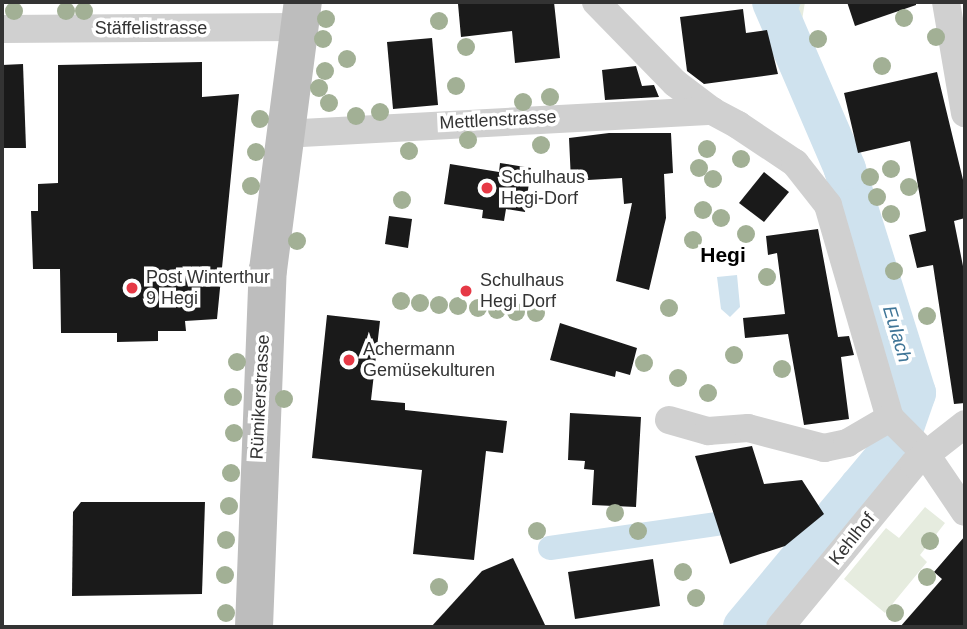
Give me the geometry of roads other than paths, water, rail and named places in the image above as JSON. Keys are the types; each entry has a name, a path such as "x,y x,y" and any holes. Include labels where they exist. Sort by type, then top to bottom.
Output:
{"main road":[{"name":"Rümikerstrasse","path":"254,627 256,449 283,134 301,14"}],"street":[{"path":"596,2 675,83 712,111 782,152 828,205 906,435 965,512"},
{"path":"946,2 965,113"},
{"name":"Stäffelistrasse","path":"2,29 301,14"},
{"name":"Mettlenstrasse","path":"283,134 712,111"},
{"path":"669,419 708,431 755,429 824,448 965,424"},
{"name":"Kehlhof","path":"780,627 906,435"}],"water":[{"path":"737,275 740,307 730,317 721,309 717,277"}],"waterway":[{"name":"Eulach","path":"744,627 898,442 915,393 845,169 773,2"},
{"path":"785,30 797,2"},
{"path":"853,482 867,479"},
{"path":"550,548 717,524"}],"place":[{"name":"Schulhaus Hegi-Dorf","path":"487,188"},
{"name":"Post Winterthur 9 Hegi","path":"132,288"},
{"name":"Schulhaus Hegi Dorf","path":"466,291"},
{"name":"Achermann Gemüsekulturen","path":"349,360"}],"district":[{"name":"Hegi","path":"723,255"}]}
